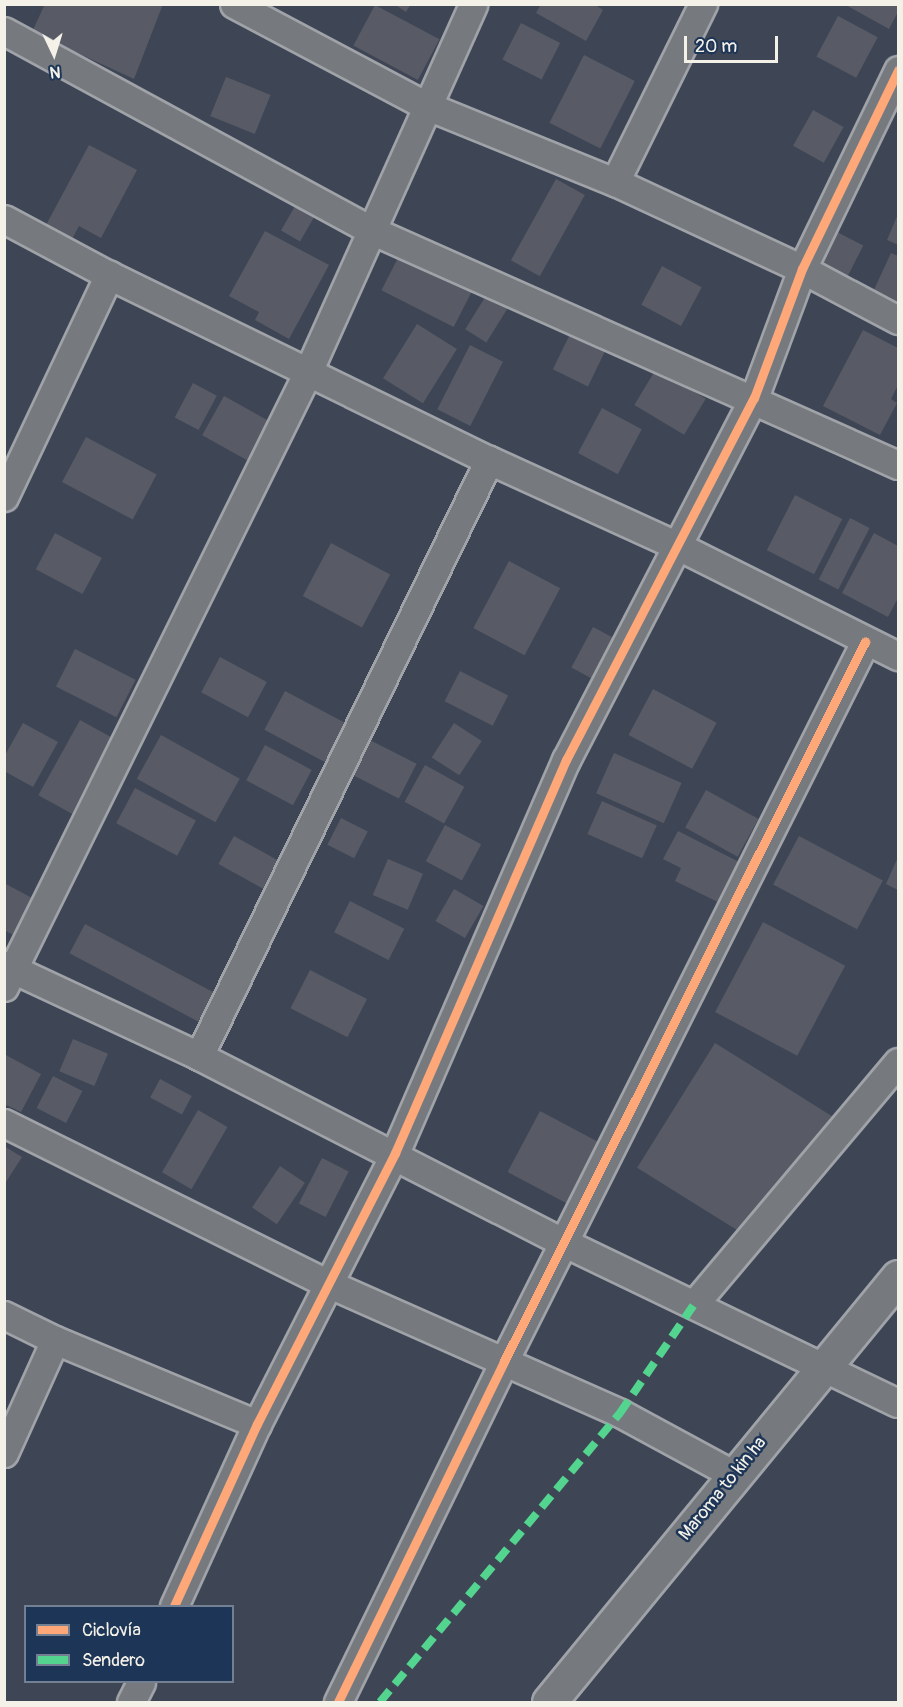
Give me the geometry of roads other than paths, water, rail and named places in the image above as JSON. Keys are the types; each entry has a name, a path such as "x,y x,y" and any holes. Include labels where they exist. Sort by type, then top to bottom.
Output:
{"street":[{"path":"473,4 425,105 373,231 308,372 8,973 199,1056 395,1153 565,1243 695,1303 898,1402"},
{"path":"615,182 703,4"},
{"path":"238,5 425,105 615,182 802,268 898,320"},
{"path":"4,31 373,231 754,398 898,465"},
{"path":"174,1605 257,1424 395,1153 566,760 754,398 802,268 898,70"},
{"path":"4,219 109,275 489,460 678,546 865,642 898,656"},
{"path":"4,497 109,275"},
{"path":"199,1056 489,460"},
{"path":"338,1702 504,1361 865,642"},
{"path":"695,1303 898,1062"},
{"path":"4,1123 327,1283 620,1413 734,1475"},
{"name":"Maroma to kin ha","path":"549,1702 898,1277"},
{"path":"4,1314 55,1340 257,1424"},
{"path":"4,1453 55,1340"},
{"path":"131,1702 140,1683"}]}
